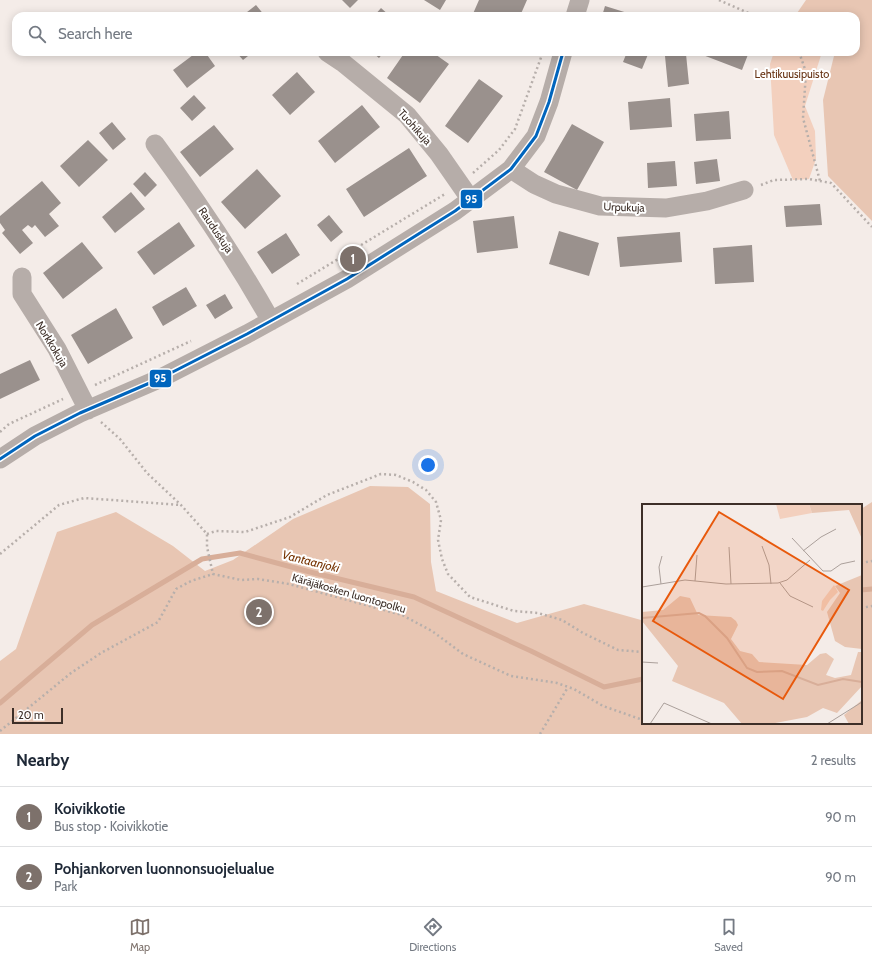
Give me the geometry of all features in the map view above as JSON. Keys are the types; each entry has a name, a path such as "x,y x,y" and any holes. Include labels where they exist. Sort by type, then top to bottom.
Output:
{"street":[{"path":"576,12 580,0"},
{"name":"Tuohikuja","path":"333,56 407,115 439,154 471,200"},
{"path":"0,459 35,436 88,410 159,379 271,321 347,279 471,200 511,169 536,136 549,102 562,56"},
{"name":"Rauduskuja","path":"155,144 195,198 232,254 271,321"},
{"name":"Urpukuja","path":"511,169 548,191 600,206 666,208 707,201 744,190"},
{"name":"Norkkokuja","path":"22,277 22,294 57,350 88,410"}],"path":[{"path":"719,0 746,12"},
{"path":"294,286 460,184 499,150 515,128 542,56"},
{"path":"800,56 806,72 803,118 820,181"},
{"path":"744,190 774,180 809,179 831,183 872,227"},
{"path":"0,432 9,424 47,405 79,392 192,340"},
{"path":"0,731 77,669 101,653 158,622 176,589 213,574 207,547 207,534 181,505 147,473 120,439 88,410"},
{"path":"207,534 216,531 245,532 290,517 327,494 380,474 396,475 413,482 426,490 436,502 441,520 438,540 442,559 448,574 470,597 514,611 538,613 562,620 583,633 618,650 642,652"},
{"path":"0,554 59,505 84,498 181,505"},
{"path":"862,563 872,561"},
{"name":"Käräjäkosken luontopolku","path":"213,574 241,580 258,579 289,584 402,615 432,631 463,654 511,676 557,683 568,687 603,706 642,720"},
{"path":"862,608 872,606"},
{"path":"540,734 568,687"}],"green space":[{"name":"Lehtikuusipuisto","path":"773,56 821,56 805,106 815,131 816,159 809,179 793,180 774,135 770,64"}],"shaded area":[{"path":"806,0 872,0 872,221 828,176 823,100 834,56 860,56 860,12 798,12"},
{"path":"370,486 408,487 430,504 431,562 436,591 517,623 584,604 642,620 642,724 862,724 862,508 872,502 872,734 0,734 0,661 16,649 57,532 116,512 173,546 205,571 233,560 293,519"}],"building":[{"path":"342,0 358,0 350,8"},
{"path":"424,0 446,0 440,10"},
{"path":"479,0 527,0 522,12 474,12"},
{"path":"256,5 262,12 247,12"},
{"path":"605,6 624,12 603,12"},
{"path":"381,8 386,12 378,12"},
{"path":"192,56 208,56 215,66 187,88 173,70"},
{"path":"240,56 248,56 243,60"},
{"path":"402,56 438,56 449,64 420,103 387,78"},
{"path":"625,56 647,56 642,69 623,62"},
{"path":"665,56 686,56 689,84 668,87"},
{"path":"705,56 747,56 742,70"},
{"path":"297,72 315,92 290,115 272,95"},
{"path":"479,79 503,96 468,143 445,126"},
{"path":"194,95 206,108 192,121 180,108"},
{"path":"670,98 672,127 630,130 628,102"},
{"path":"362,105 380,127 335,163 318,141"},
{"path":"729,111 731,139 696,141 694,114"},
{"path":"112,122 126,139 113,150 99,133"},
{"path":"572,124 604,142 577,190 544,172"},
{"path":"214,125 234,149 200,177 180,152"},
{"path":"88,140 108,160 79,187 60,166"},
{"path":"409,148 427,176 364,217 346,189"},
{"path":"717,159 720,181 696,184 694,162"},
{"path":"675,161 677,186 648,188 647,163"},
{"path":"257,169 281,196 245,229 221,202"},
{"path":"145,172 157,185 145,197 133,184"},
{"path":"42,181 61,203 49,214 59,226 45,237 35,225 32,228 28,225 22,230 33,243 20,254 2,233 5,230 0,223 0,216"},
{"path":"131,192 145,209 115,233 102,217"},
{"path":"820,204 822,225 786,227 784,206"},
{"path":"329,215 343,232 331,242 317,225"},
{"path":"514,216 518,248 477,253 473,221"},
{"path":"179,222 195,246 154,275 137,252"},
{"path":"559,231 599,243 589,276 549,264"},
{"path":"680,232 682,262 620,267 617,237"},
{"path":"286,233 300,255 272,274 257,252"},
{"path":"82,242 103,268 63,299 43,273"},
{"path":"752,245 754,282 715,284 713,248"},
{"path":"186,287 197,306 163,326 152,307"},
{"path":"225,294 233,308 215,319 206,305"},
{"path":"116,308 133,338 88,364 71,335"},
{"path":"30,360 40,380 0,399 0,374"}],"waterway":[{"name":"Vantaanjoki","path":"0,703 92,625 202,559 240,553 310,572 414,597 531,651 604,687 642,679"},
{"name":"Vantaanjoki","path":"862,590 872,589"}],"transit line":[{"name":"95","path":"0,459 35,436 80,413 159,379 247,334 347,279 455,211 511,169 536,136 549,102 562,56"}],"place":[{"name":"Koivikkotie","path":"353,259"},
{"name":"Pohjankorven luonnonsuojelualue","path":"259,612"}]}
